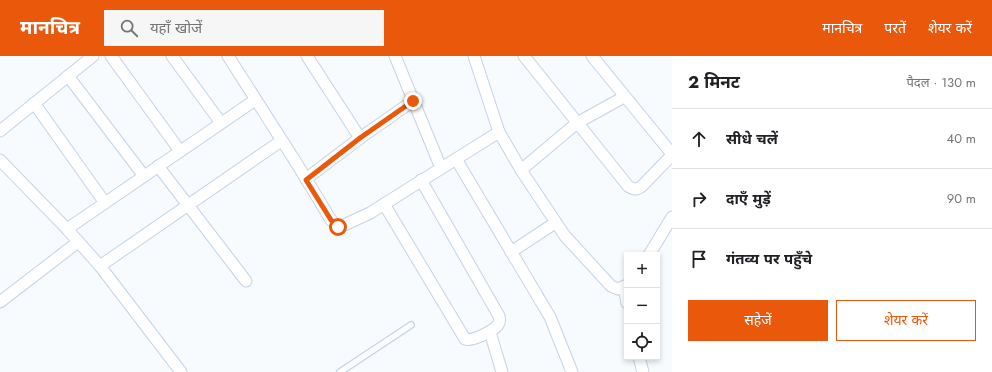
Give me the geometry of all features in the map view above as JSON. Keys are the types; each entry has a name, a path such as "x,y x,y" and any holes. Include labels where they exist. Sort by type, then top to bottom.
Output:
{"street":[{"path":"0,131 93,56"},
{"path":"111,56 180,151"},
{"path":"172,56 221,123"},
{"path":"228,56 331,220 338,227 349,223 384,204 499,132"},
{"path":"308,56 360,138"},
{"path":"395,56 441,168"},
{"path":"474,56 499,132 555,223 611,286 618,289 624,286"},
{"path":"524,56 628,186 632,189 638,189 672,155 592,56"},
{"path":"68,76 144,176"},
{"path":"521,170 577,123 624,97"},
{"path":"67,229 255,100"},
{"path":"306,180 360,138 413,101"},
{"path":"34,103 105,203"},
{"path":"100,266 281,140"},
{"path":"456,159 550,317 572,372"},
{"path":"0,160 67,229 100,266 181,372"},
{"path":"158,166 246,281"},
{"path":"384,204 465,339 472,340 490,332 499,323 500,316 421,180"},
{"path":"651,252 672,217"},
{"path":"511,252 555,223"},
{"path":"0,302 78,242"},
{"path":"490,332 502,372"},
{"path":"640,360 643,372"}],"lane":[{"path":"340,372 411,325"}],"route":[{"path":"338,227 331,220 306,180 360,138 413,101"}]}
